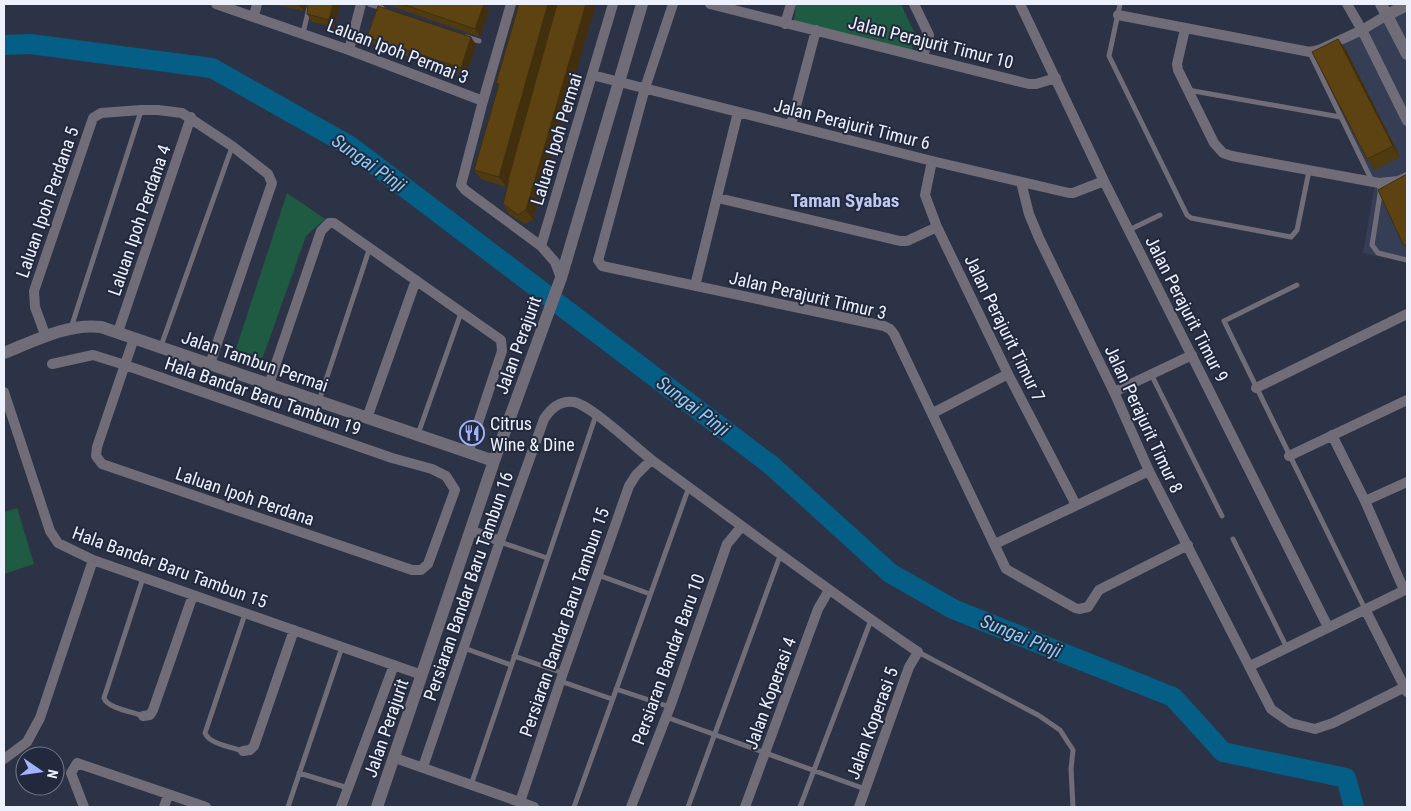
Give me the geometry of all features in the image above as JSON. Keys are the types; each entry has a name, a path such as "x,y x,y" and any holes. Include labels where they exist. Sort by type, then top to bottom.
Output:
{"street":[{"name":"Laluan Ipoh Permai 3","path":"216,4 350,50 483,101"},
{"path":"254,16 257,4"},
{"path":"350,50 361,4"},
{"path":"511,4 461,185 465,190 503,212 541,246 555,262 561,278"},
{"name":"Laluan Ipoh Permai","path":"541,246 613,4"},
{"name":"Jalan Perajurit","path":"377,807 472,532 494,461 561,278 642,4"},
{"path":"645,88 673,4"},
{"name":"Jalan Perajurit Timur 10","path":"710,4 1030,84 1056,78"},
{"path":"785,24 791,4"},
{"path":"914,4 929,35 923,57"},
{"name":"Jalan Perajurit Timur 9","path":"1020,4 1104,181 1328,627"},
{"path":"1347,4 1407,121"},
{"path":"1118,15 1310,52 1319,50 1362,30 1384,9 1407,5"},
{"path":"1384,9 1407,54"},
{"path":"1185,29 1177,66 1214,143 1223,153 1375,182 1398,181 1407,177"},
{"path":"791,125 816,30"},
{"name":"Jalan Perajurit Timur 6","path":"592,75 932,161 1071,193 1104,181"},
{"name":"Jalan Perajurit Timur 3","path":"645,88 599,257 600,264 605,267 887,328 894,334 1006,569 1075,608 1084,609 1091,603 1099,590 1188,545"},
{"name":"Laluan Ipoh Perdana 5","path":"46,337 35,307 34,291 91,121 98,114 141,110 172,111 191,117"},
{"path":"695,286 738,112"},
{"path":"191,117 268,174 272,183 210,364"},
{"name":"Laluan Ipoh Perdana 4","path":"118,332 191,117"},
{"name":"Jalan Perajurit Timur 7","path":"932,161 925,195 937,227 1008,374 1076,505"},
{"name":"Jalan Perajurit Timur 8","path":"1020,182 1029,214 1039,238 1114,392 1149,471 1271,709 1290,723 1315,729 1333,723 1406,689"},
{"path":"718,198 900,241 907,241 937,227"},
{"path":"269,384 321,231 324,226 334,223 498,337 502,343 503,347 468,453"},
{"path":"367,418 416,280"},
{"path":"1256,388 1407,314"},
{"name":"Jalan Tambun Permai","path":"4,353 70,328 88,325 101,327 494,461"},
{"name":"Laluan Ipoh Perdana","path":"134,338 96,447 96,456 106,466 416,570 425,568 431,560 455,490"},
{"name":"Hala Bandar Baru Tambun 19","path":"52,364 93,355 125,365 392,458 432,469 446,476 455,490"},
{"path":"1114,392 1192,355"},
{"path":"933,413 1008,374"},
{"name":"Hala Bandar Baru Tambun 15","path":"4,392 51,534 58,543 93,560 143,578 422,674"},
{"path":"1289,456 1407,400"},
{"name":"Persiaran Bandar Baru Tambun 16","path":"423,767 544,419 556,405 566,402 576,402 596,415"},
{"path":"596,415 652,460 780,556 918,652"},
{"path":"1250,666 1406,589 1332,435"},
{"name":"Persiaran Bandar Baru Tambun 15","path":"520,802 561,677 629,486 636,475 652,460"},
{"path":"995,544 1149,471"},
{"path":"1365,501 1407,482"},
{"name":"Persiaran Bandar Baru 10","path":"631,807 670,707 727,544 742,526"},
{"path":"472,532 500,541"},
{"path":"4,758 27,742 40,718 93,560"},
{"name":"Jalan Koperasi 4","path":"745,807 818,609 829,590"},
{"path":"143,716 150,715 154,710 193,595"},
{"path":"1365,609 1406,689"},
{"path":"244,751 250,750 254,746 294,630"},
{"name":"Jalan Koperasi 5","path":"859,807 909,668 918,652"},
{"path":"341,807 394,665"},
{"path":"395,758 534,807"},
{"path":"84,807 71,773 77,763 206,807"},
{"path":"164,807 168,795"}],"lane":[{"path":"303,33 310,4"},
{"path":"369,4 387,10"},
{"path":"1120,4 1109,56 1177,197 1189,217 1291,237 1297,230 1309,170"},
{"path":"461,35 479,41"},
{"path":"1310,52 1380,194 1372,245 1378,253 1407,260"},
{"path":"1188,90 1340,116"},
{"path":"70,328 141,110"},
{"path":"161,347 232,146"},
{"path":"1129,230 1160,215"},
{"path":"318,401 370,247"},
{"path":"1297,285 1224,321 1365,609"},
{"path":"418,435 461,312"},
{"path":"1151,374 1222,516"},
{"path":"471,784 596,415"},
{"path":"574,807 689,486"},
{"path":"1233,539 1287,648"},
{"path":"500,541 547,558"},
{"path":"688,807 780,556"},
{"path":"597,575 650,594"},
{"path":"143,578 104,698 109,705 143,716"},
{"path":"244,751 211,740 206,736 206,733 245,613"},
{"path":"800,807 871,620"},
{"path":"288,807 342,647"},
{"path":"463,648 511,665"},
{"path":"918,652 1038,715 1060,730 1073,750 1071,769 1073,807"},
{"path":"514,656 612,699"},
{"path":"616,689 670,707"},
{"path":"666,717 866,789"},
{"path":"299,773 348,788"}],"shaded area":[{"path":"1407,4 1407,263 1363,253 1375,184 1312,55"}],"green space":[{"path":"796,4 901,4 915,34 912,50 794,22"},
{"path":"287,193 325,219 306,236 260,365 233,358"},
{"path":"17,508 34,564 4,574 4,512"}],"building":[{"path":"308,4 333,4 329,20 307,14"},
{"path":"402,4 484,4 475,29"},
{"path":"519,4 548,4 499,177 474,170 499,84 496,83"},
{"path":"557,4 586,4 526,210 518,215 503,204"},
{"path":"378,6 471,37 461,68 367,37"},
{"path":"1338,39 1393,146 1367,159 1312,52"},
{"path":"1407,174 1407,246 1403,244 1378,190"}],"waterway":[{"name":"Sungai Pinji","path":"4,45 30,44 212,68 350,146 771,465 890,573 953,609 1173,697 1223,752 1346,778 1354,807"}],"place":[{"name":"Citrus Wine & Dine","path":"472,433"}],"district":[{"name":"Taman Syabas","path":"845,200"}]}
